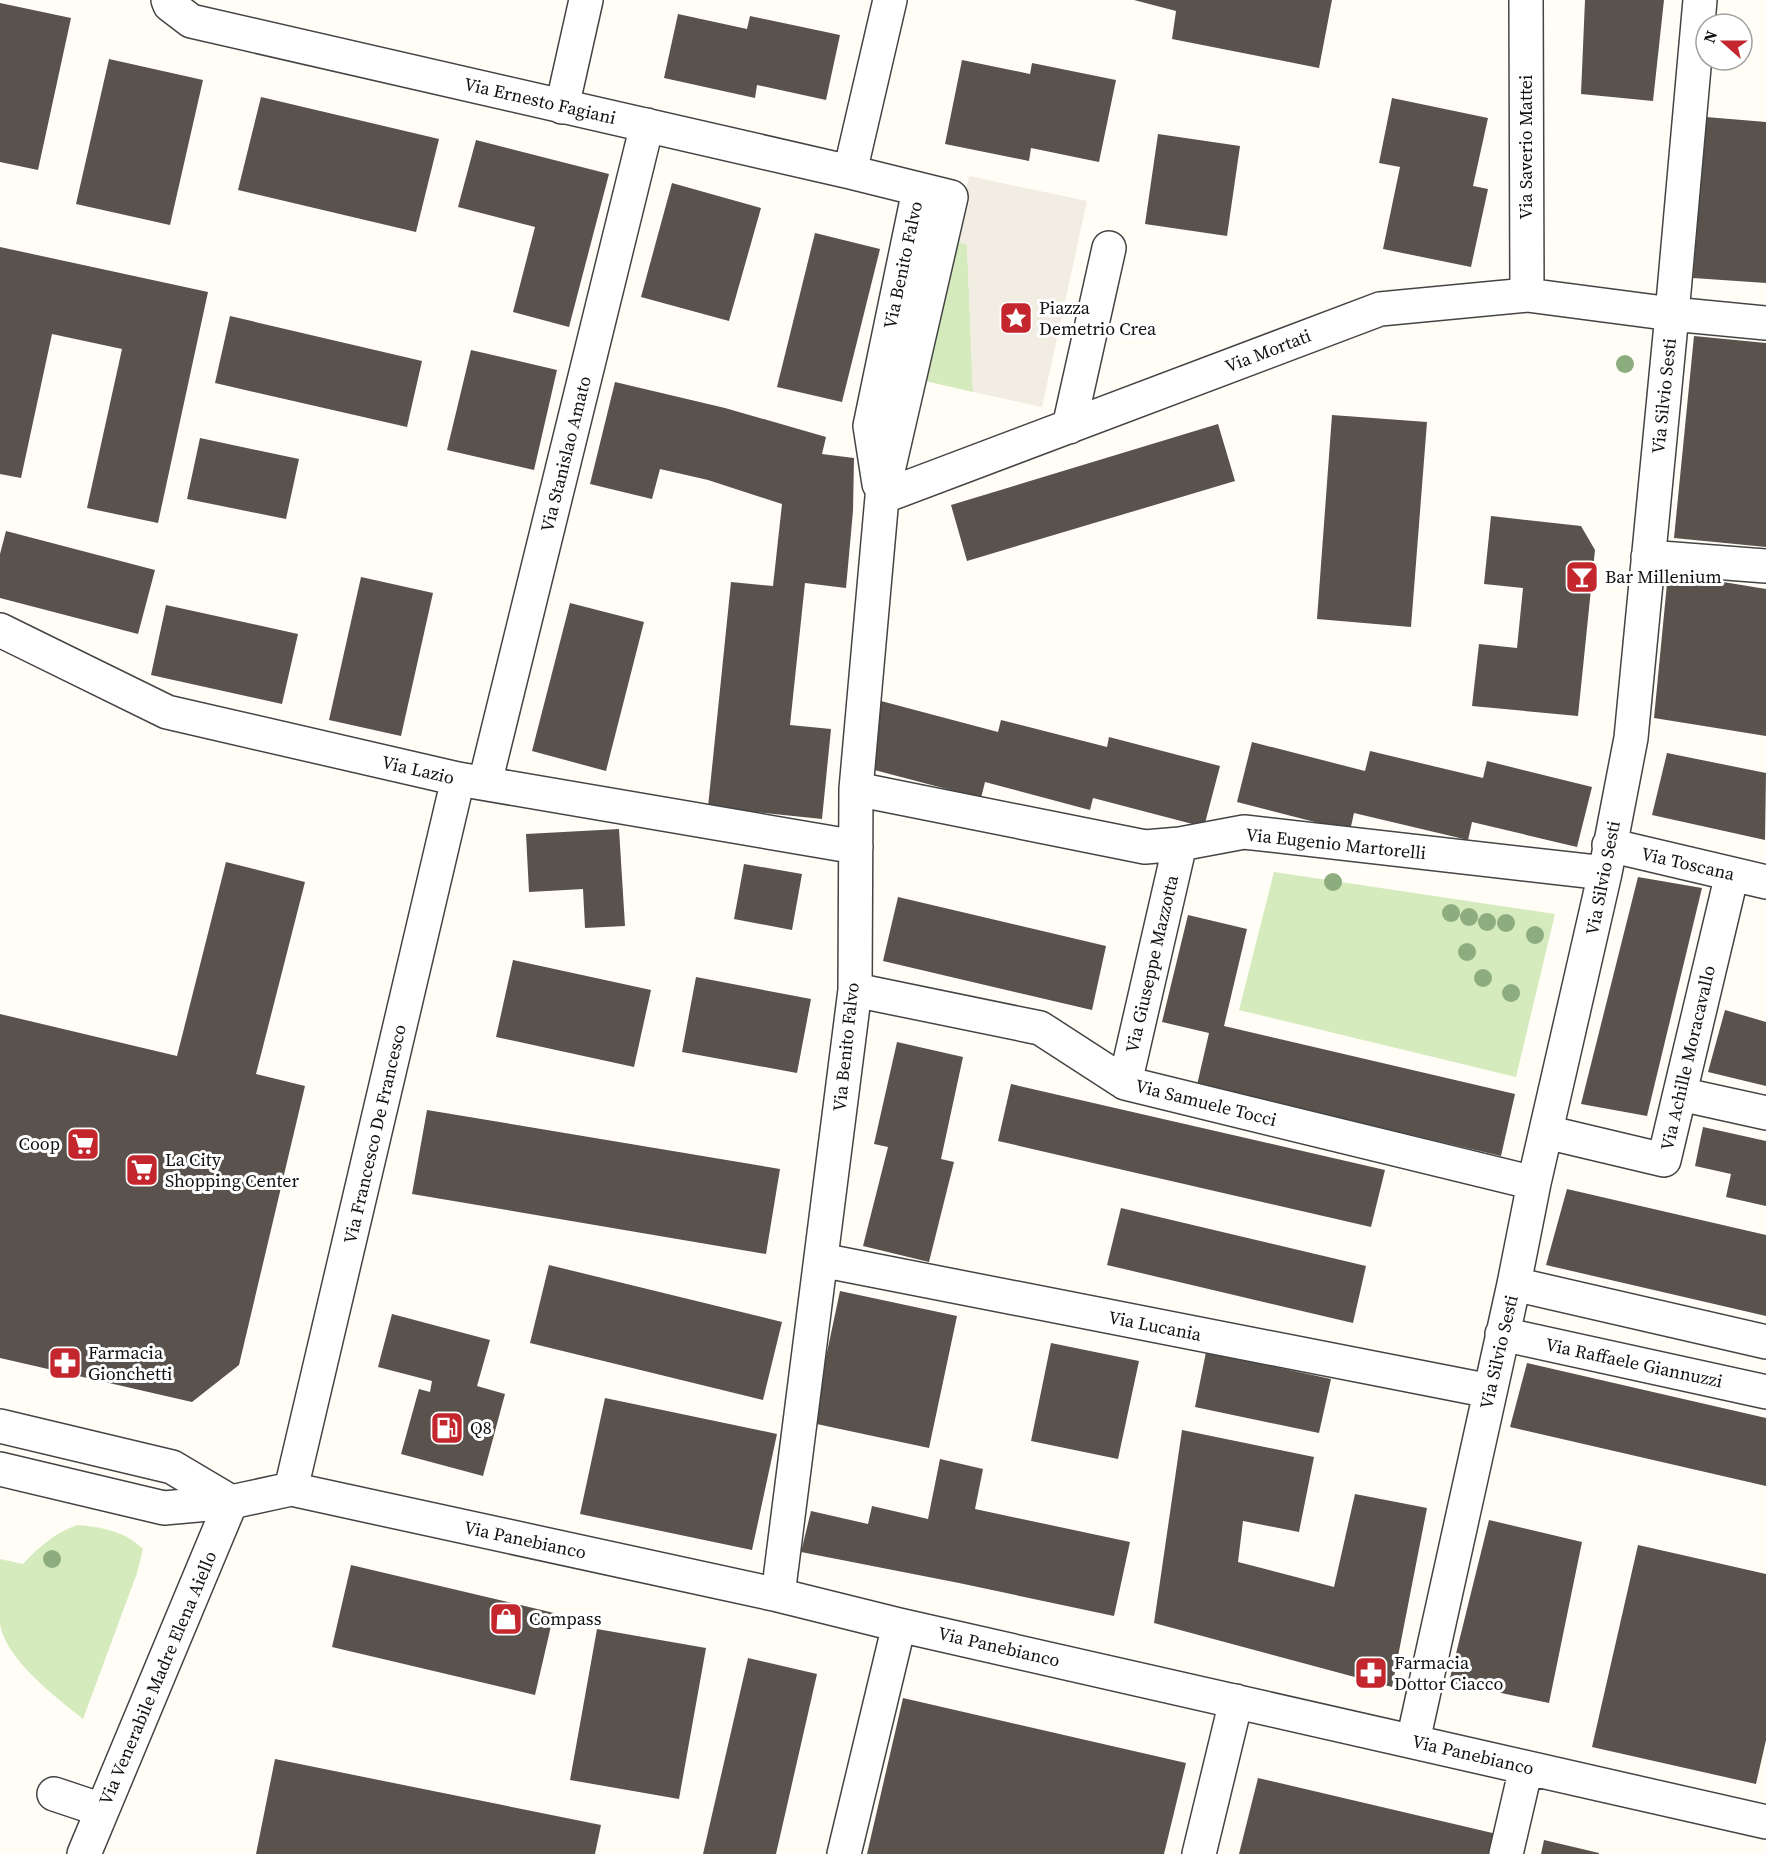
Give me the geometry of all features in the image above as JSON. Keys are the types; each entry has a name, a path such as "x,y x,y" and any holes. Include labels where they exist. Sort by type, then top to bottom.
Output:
{"street":[{"name":"Via Ernesto Fagiani","path":"168,0 170,5 191,21 850,172 919,190"},
{"path":"562,107 586,0"},
{"path":"850,172 890,0"},
{"name":"Via Saverio Mattei","path":"1526,0 1527,295"},
{"name":"Via Silvio Sesti","path":"1413,1741 1607,859 1630,738 1700,0"},
{"name":"Via Stanislao Amato","path":"471,781 646,125"},
{"name":"Via Benito Falvo","path":"778,1595 855,990 856,789 882,497 870,426 919,190"},
{"path":"1069,427 1109,248"},
{"name":"Via Mortati","path":"882,497 1380,309 1527,295 1672,314 1766,323"},
{"path":"1648,557 1766,566"},
{"name":"Via Lazio","path":"0,630 167,712 471,781 856,847"},
{"name":"Via Francesco De Francesco","path":"291,1489 429,854 471,781"},
{"name":"Via Eugenio Martorelli","path":"856,789 1144,847 1180,844 1244,832 1607,859"},
{"name":"Via Giuseppe Mazzotta","path":"1125,1083 1180,844"},
{"name":"Via Toscana","path":"1607,859 1732,874 1766,882"},
{"name":"Via Achille Moracavallo","path":"1546,1132 1664,1160 1732,874"},
{"name":"Via Samuele Tocci","path":"855,990 1040,1028 1125,1083 1534,1183"},
{"path":"1680,1094 1766,1113"},
{"name":"Via Lucania","path":"821,1260 1490,1391"},
{"path":"1514,1284 1766,1342"},
{"name":"Via Raffaele Giannuzzi","path":"1502,1334 1766,1392"},
{"path":"0,1426 172,1467 231,1502"},
{"path":"0,1495 15,1473"},
{"name":"Via Panebianco","path":"15,1473 164,1509 231,1502 291,1489 778,1595 900,1625 1766,1822"},
{"name":"Via Venerabile Madre Elena Aiello","path":"84,1854 231,1502"},
{"path":"844,1854 900,1625"},
{"path":"1199,1854 1236,1701"},
{"path":"1506,1854 1526,1768"},
{"path":"54,1794 102,1810"}],"green space":[{"path":"955,241 967,244 973,392 925,381"},
{"path":"1274,872 1555,914 1516,1077 1239,1010"},
{"path":"77,1525 121,1534 143,1549 137,1573 83,1719 47,1689 22,1664 11,1651 0,1624 0,1559 23,1564 48,1541"}],"shaded area":[{"name":"Piazza Demetrio Crea","path":"969,176 1087,201 1042,407 973,392 967,245 955,241"}],"building":[{"path":"1134,0 1332,0 1319,68 1172,39 1176,11"},
{"path":"1585,0 1664,0 1653,101 1581,94"},
{"path":"0,3 71,18 38,170 0,162"},
{"path":"678,14 747,29 750,16 840,35 826,100 757,85 755,98 664,78"},
{"path":"109,59 203,80 170,225 76,204"},
{"path":"962,60 1030,74 1032,63 1116,80 1099,162 1031,148 1029,161 945,144"},
{"path":"261,97 439,139 416,232 238,190"},
{"path":"1392,98 1488,118 1473,186 1488,189 1471,267 1383,249 1400,167 1379,163"},
{"path":"1706,117 1766,122 1766,283 1693,278"},
{"path":"1158,134 1240,146 1227,236 1145,224"},
{"path":"476,140 609,174 569,327 513,312 535,227 458,207"},
{"path":"672,183 761,208 729,321 641,297"},
{"path":"815,233 880,249 842,402 777,387"},
{"path":"0,247 208,292 158,523 87,508 122,349 52,334 21,478 0,474"},
{"path":"230,316 422,361 407,427 215,383"},
{"path":"1694,336 1766,343 1766,547 1674,538"},
{"path":"471,350 557,370 534,470 447,450"},
{"path":"615,382 725,408 826,437 822,454 854,458 853,511 846,588 805,583 790,725 831,729 822,819 708,807 731,582 773,586 782,504 708,480 660,469 652,499 590,484"},
{"path":"1332,415 1427,422 1411,627 1317,619"},
{"path":"1218,424 1235,481 967,561 951,505"},
{"path":"200,438 299,459 286,519 187,499"},
{"path":"1491,516 1581,526 1595,550 1578,716 1472,706 1479,644 1517,648 1523,588 1484,584"},
{"path":"6,531 155,570 138,634 0,598 0,554"},
{"path":"1668,573 1766,589 1766,736 1654,718"},
{"path":"361,577 433,593 401,736 329,720"},
{"path":"570,603 644,622 606,771 532,751"},
{"path":"166,605 298,634 282,704 151,675"},
{"path":"881,701 998,732 1001,720 1107,747 1109,737 1220,766 1204,827 1093,798 1090,810 985,782 981,798 863,767"},
{"path":"1252,742 1365,771 1370,751 1483,778 1487,761 1592,787 1577,847 1472,822 1468,840 1354,813 1350,831 1237,802"},
{"path":"1667,753 1766,773 1765,840 1652,815"},
{"path":"619,829 625,926 585,928 583,889 529,892 526,834"},
{"name":"La City Shopping Center","path":"226,862 305,882 256,1074 305,1086 239,1365 192,1402 0,1358 0,1014 177,1056"},
{"path":"744,864 802,874 792,930 734,919"},
{"path":"1638,877 1702,888 1647,1116 1581,1104"},
{"path":"898,897 1106,946 1092,1010 883,961"},
{"path":"1188,915 1247,929 1224,1026 1515,1094 1501,1156 1197,1085 1209,1033 1162,1022"},
{"path":"513,960 651,990 634,1067 496,1037"},
{"path":"696,977 811,999 797,1073 682,1052"},
{"path":"1725,1010 1766,1022 1766,1086 1708,1072"},
{"path":"897,1042 963,1057 941,1159 954,1162 929,1262 863,1246 888,1147 874,1144"},
{"path":"1011,1084 1385,1170 1371,1227 998,1141"},
{"path":"427,1110 780,1169 766,1254 412,1194"},
{"path":"1703,1127 1766,1141 1766,1206 1726,1197 1731,1174 1695,1166"},
{"path":"1567,1189 1766,1235 1766,1316 1546,1265"},
{"path":"1121,1208 1366,1266 1353,1323 1107,1265"},
{"path":"549,1265 782,1322 763,1400 530,1343"},
{"path":"840,1291 957,1316 929,1448 812,1423"},
{"path":"392,1314 490,1340 477,1386 505,1394 483,1476 401,1454 419,1389 430,1392 432,1381 378,1367"},
{"path":"1051,1343 1139,1361 1118,1459 1031,1441"},
{"path":"1206,1352 1331,1379 1319,1433 1195,1407"},
{"path":"1527,1363 1766,1418 1766,1486 1510,1427"},
{"path":"605,1398 777,1434 752,1550 580,1514"},
{"path":"1182,1430 1314,1457 1299,1532 1243,1521 1238,1562 1334,1587 1355,1494 1427,1508 1392,1687 1154,1623"},
{"path":"940,1459 983,1469 975,1509 1130,1542 1114,1616 801,1552 811,1511 868,1524 872,1506 928,1519"},
{"path":"1489,1520 1582,1542 1549,1703 1449,1682"},
{"path":"1638,1545 1766,1574 1766,1740 1756,1784 1592,1747"},
{"path":"351,1565 554,1613 535,1695 332,1647"},
{"path":"597,1629 706,1648 679,1799 570,1780"},
{"path":"748,1658 817,1674 776,1854 703,1854"},
{"path":"903,1698 1186,1763 1164,1854 867,1854"},
{"path":"275,1759 601,1825 595,1854 256,1854"},
{"path":"1258,1778 1501,1835 1496,1854 1239,1854"},
{"path":"1544,1840 1599,1853 1599,1854 1541,1854"}],"place":[{"name":"Piazza Demetrio Crea","path":"1016,318"},
{"name":"Bar Millenium","path":"1582,577"},
{"name":"Coop","path":"83,1144"},
{"name":"La City Shopping Center","path":"142,1170"},
{"name":"Farmacia Gionchetti","path":"65,1363"},
{"name":"Q8","path":"447,1428"},
{"name":"Compass","path":"506,1619"},
{"name":"Farmacia Dottor Ciacco","path":"1371,1673"}]}
